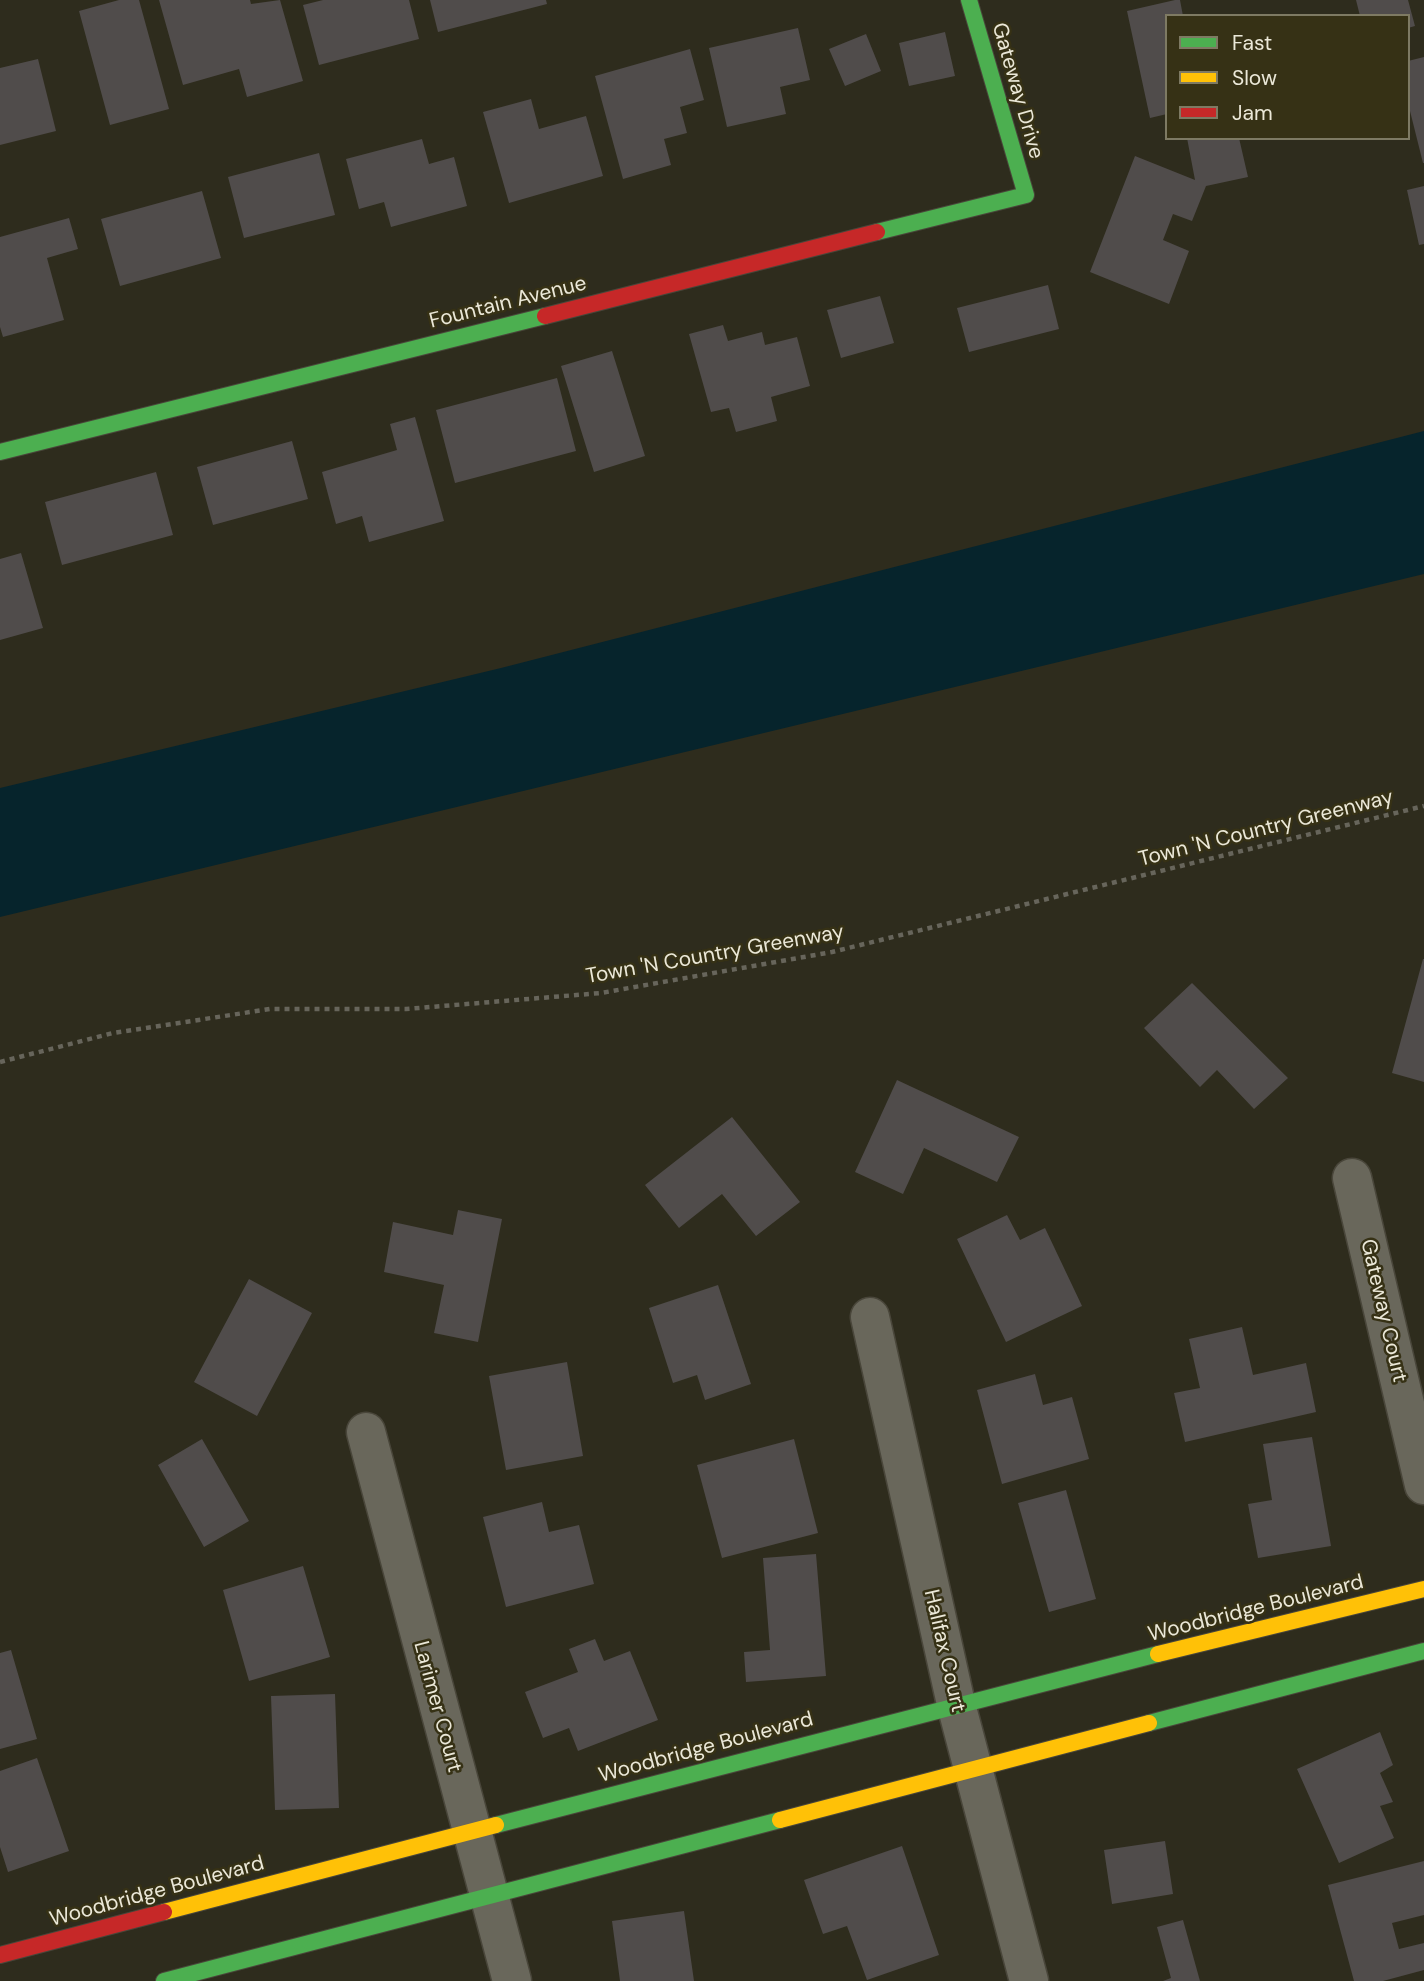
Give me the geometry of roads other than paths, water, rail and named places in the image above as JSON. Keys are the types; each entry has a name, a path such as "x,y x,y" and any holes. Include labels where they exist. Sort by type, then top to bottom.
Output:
{"street":[{"name":"Gateway Drive","path":"969,0 1026,195"},
{"name":"Fountain Avenue","path":"0,452 1026,195"},
{"name":"Gateway Court","path":"1352,1178 1424,1486"},
{"name":"Halifax Court","path":"870,1317 956,1704 1029,1981"},
{"name":"Larimer Court","path":"366,1432 470,1832 512,1981"},
{"name":"Woodbridge Boulevard","path":"0,1955 956,1704 1424,1589"},
{"path":"164,1981 1424,1651"}],"water":[{"path":"1424,431 1424,574 0,917 0,788 501,668"}]}
